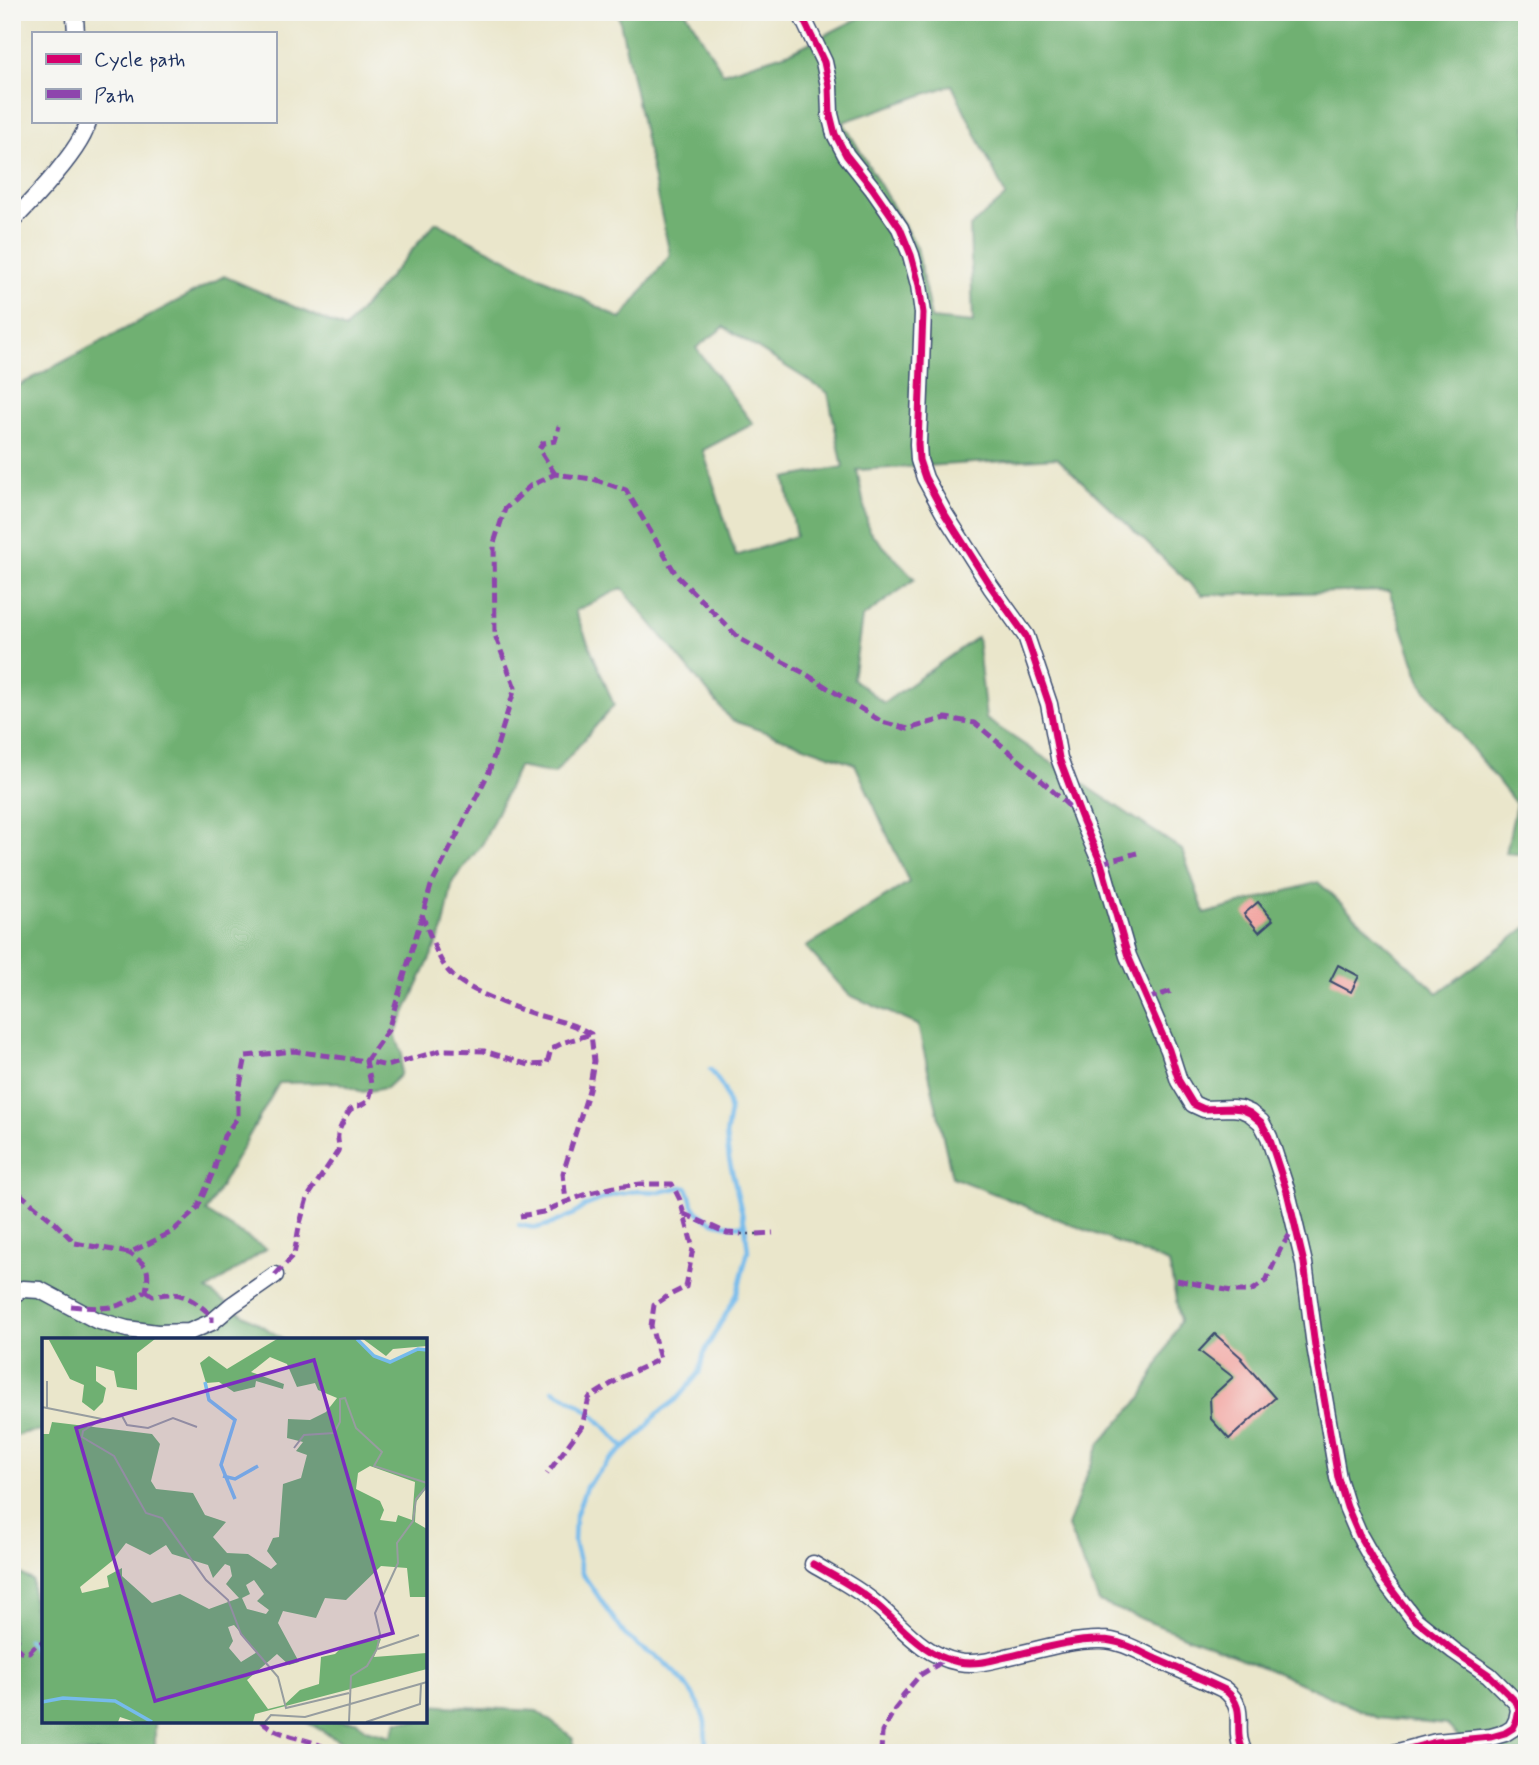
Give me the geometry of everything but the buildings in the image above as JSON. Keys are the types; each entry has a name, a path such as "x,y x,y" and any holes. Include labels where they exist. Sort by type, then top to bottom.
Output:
{"street":[{"path":"76,12 76,32"},
{"path":"800,12 824,61 835,134 846,155 900,228 911,255 923,313 918,444 919,460 925,478 944,513 1026,636 1049,704 1059,758 1101,863 1128,956 1169,1050 1179,1081 1187,1096 1198,1107 1232,1108 1250,1113 1261,1122 1276,1154 1304,1263 1338,1478 1347,1507 1359,1535 1385,1581 1414,1619 1489,1675 1517,1703 1517,1720 1513,1728 1505,1733 1491,1737 1436,1742 1394,1753"},
{"path":"12,221 75,149 88,122"},
{"path":"12,1295 23,1289 40,1290 96,1320 127,1329 157,1333 189,1332 212,1322 275,1275"},
{"path":"813,1564 876,1603 911,1637 932,1652 958,1662 982,1662 1082,1641 1100,1640 1112,1641 1142,1653 1233,1696 1237,1704 1240,1738 1245,1753"}],"path":[{"path":"741,1234 757,1234"}],"green space":[{"path":"618,12 686,12 723,73 793,51 871,12 1527,12 1527,855 1506,853 1516,804 1422,685 1389,591 1202,595 1057,458 857,470 869,531 915,579 862,618 853,679 884,703 977,637 986,719 1182,850 1205,914 1318,882 1438,993 1527,927 1527,1753 1475,1753 1447,1725 1377,1718 1280,1674 1099,1602 1068,1527 1100,1443 1142,1397 1180,1321 1169,1263 952,1177 918,1025 849,995 806,947 909,882 855,764 731,720 622,588 575,611 614,705 554,774 518,767 483,843 453,881 443,930 395,1035 402,1053 400,1075 386,1088 362,1092 338,1082 279,1083 206,1212 266,1249 207,1290 282,1338 42,1338 42,1431 24,1433 12,1438 12,389 224,276 345,329 436,222 621,319 670,255","holes":["952,85 1006,196 970,227 973,323 931,319 917,247 843,122","724,327 828,393 843,467 785,478 796,536 736,556 703,450 753,424 696,348"]},
{"path":"12,1569 32,1580 34,1624 42,1625 42,1723 155,1723 157,1753 12,1753"},
{"path":"427,1705 537,1711 572,1737 577,1753 361,1753 308,1723 359,1723 365,1729 391,1736 396,1723 427,1723"}],"waterway":[{"path":"706,1753 705,1722 699,1704 684,1682 662,1660 625,1635 582,1573 574,1542 575,1518 586,1487 610,1460 642,1433 657,1414 676,1400 699,1373 704,1353 737,1294 748,1251 745,1225 729,1159 726,1136 730,1111 724,1089 710,1069"},
{"path":"519,1225 536,1228 551,1224 613,1195 637,1191 660,1192 681,1187 687,1188 692,1203 702,1216 723,1224 745,1225"},
{"path":"553,1390 592,1414 624,1448"},
{"path":"28,1640 37,1653"}],"marked path":[{"path":"555,474 539,449 543,443 555,441 559,426"},
{"path":"12,1180 20,1194 75,1243 129,1253 172,1232 197,1209 214,1170 224,1136 238,1117 238,1096 246,1056 294,1051 366,1061 388,1030 431,886 489,772 515,688 495,635 494,543 505,509 530,486 555,474 593,479 626,490 677,576 740,639 804,673 882,722 908,729 946,718 975,723 1074,811"},
{"path":"1101,863 1137,853"},
{"path":"422,915 442,961 458,980 502,1002 570,1024 591,1034 594,1061 589,1090 563,1173 566,1202"},
{"path":"1147,999 1172,991"},
{"path":"275,1275 294,1255 307,1198 338,1151 338,1133 345,1118 352,1109 369,1099 371,1083 366,1061 387,1066 442,1050 484,1051 529,1065 547,1064 551,1049 591,1034"},
{"path":"520,1216 543,1212 590,1193 615,1187 672,1184 680,1200 693,1248 686,1287 654,1305 651,1326 660,1359 622,1377 589,1398 582,1426 547,1474"},
{"path":"684,1214 727,1233 741,1234"},
{"path":"1177,1280 1231,1291 1251,1291 1266,1281 1281,1248 1295,1226"},
{"path":"757,1234 773,1233"},
{"path":"71,1306 110,1307 127,1302 146,1291 146,1268 129,1253"},
{"path":"146,1291 153,1296 177,1294 188,1298 212,1316 212,1322"},
{"path":"12,1634 19,1642 16,1648 21,1651 29,1652 42,1643"},
{"path":"881,1753 882,1732 903,1695 920,1675 944,1658"},
{"path":"265,1723 278,1732 316,1744 333,1753"}],"cycle path":[{"path":"800,12 824,62 835,134 846,155 900,228 911,255 923,313 918,444 919,460 925,478 991,587 1026,636 1049,704 1059,758 1101,863 1128,956 1169,1050 1179,1081 1193,1104 1204,1109 1241,1109 1261,1122 1269,1137 1287,1192 1304,1263 1338,1478 1347,1507 1359,1535 1385,1581 1414,1619 1489,1675 1517,1703 1517,1720 1513,1728 1505,1733 1491,1737 1436,1742 1394,1753"},
{"path":"813,1564 865,1596 933,1653 958,1662 982,1662 1090,1640 1115,1642 1136,1649 1225,1690 1237,1705 1239,1737 1245,1753"}]}
